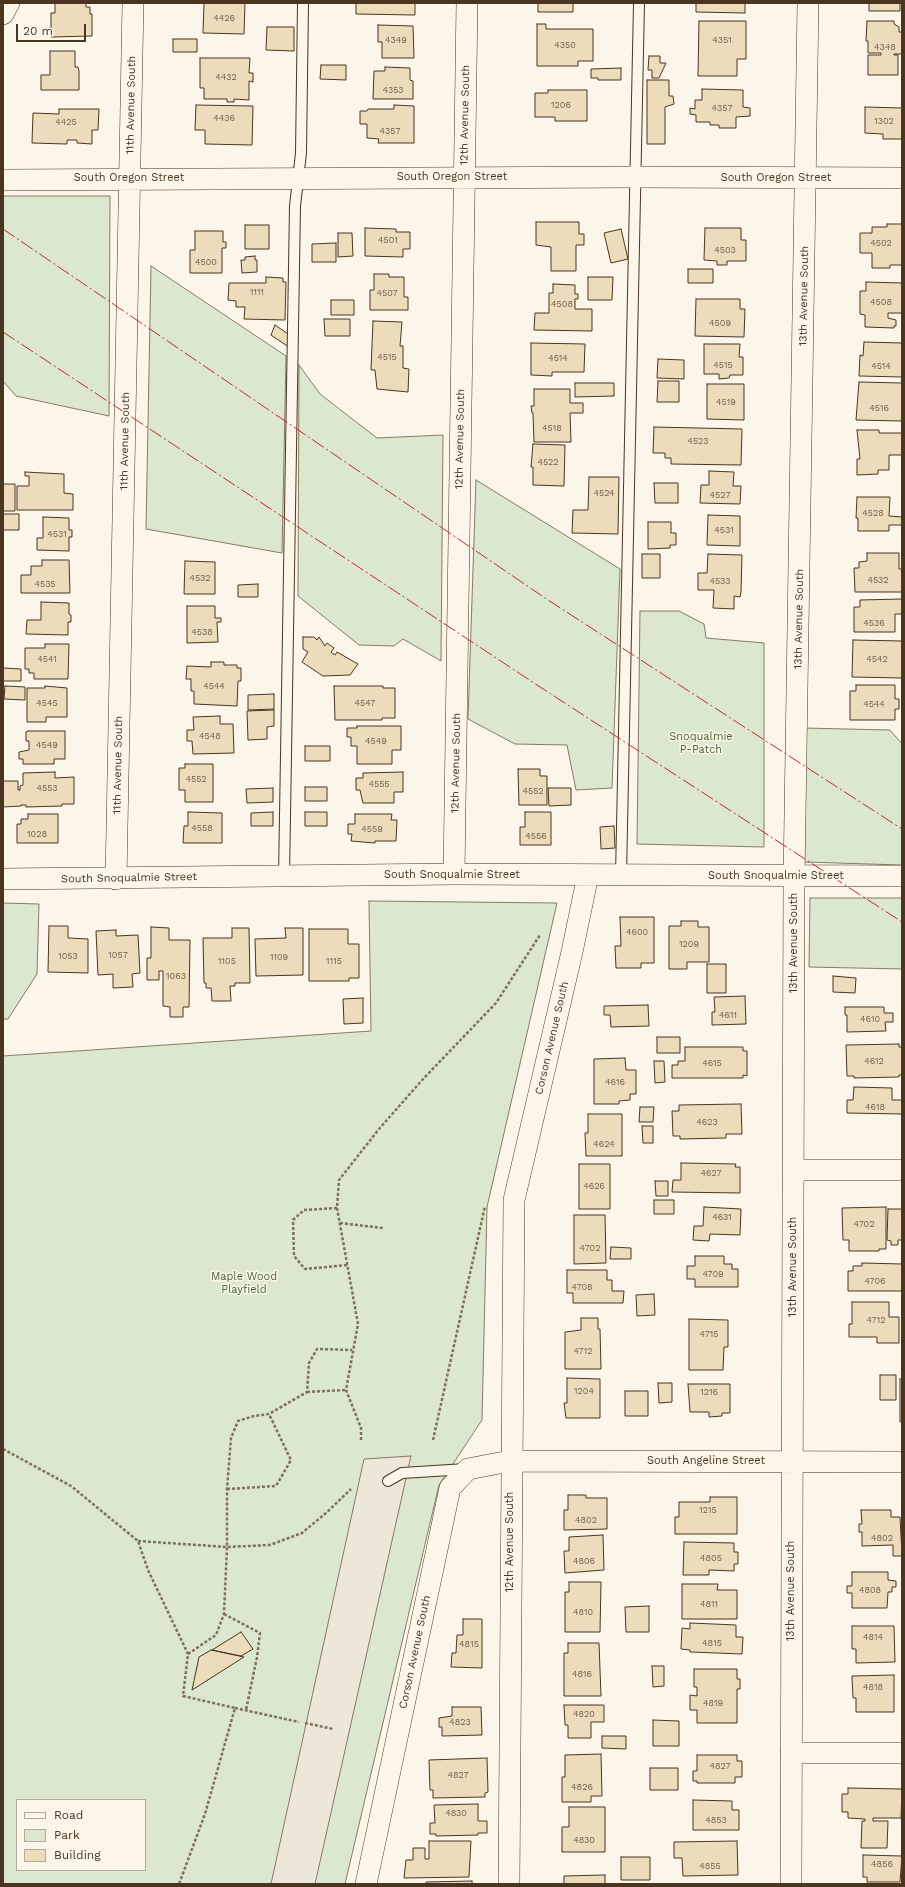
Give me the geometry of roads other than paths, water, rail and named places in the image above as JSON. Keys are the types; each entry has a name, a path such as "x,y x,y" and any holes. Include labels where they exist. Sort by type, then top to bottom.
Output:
{"street":[{"path":"3,14 9,3"},
{"name":"11th Avenue South","path":"116,878 133,3"},
{"name":"12th Avenue South","path":"454,874 463,178 467,3"},
{"name":"13th Avenue South","path":"791,1884 794,877 808,3"},
{"name":"South Oregon Street","path":"3,180 298,177 902,178"},
{"name":"South Snoqualmie Street","path":"3,879 454,874 794,877 902,876"},
{"name":"Corson Avenue South","path":"514,1200 570,960 588,875"},
{"path":"794,1170 902,1170"},
{"name":"12th Avenue South","path":"509,1884 510,1461 514,1200"},
{"path":"468,1469 510,1461"},
{"name":"South Angeline Street","path":"510,1461 902,1462"},
{"name":"Corson Avenue South","path":"366,1884 450,1488 468,1469"},
{"path":"791,1752 902,1753"}],"lane":[{"path":"284,876 295,214 300,153 303,3"},
{"path":"621,875 639,3"},
{"path":"388,1482 402,1473 468,1469"}],"park label":[{"name":"Snoqualmie P-Patch","path":"701,743"},
{"name":"Maple Wood Playfield","path":"244,1283"}]}
